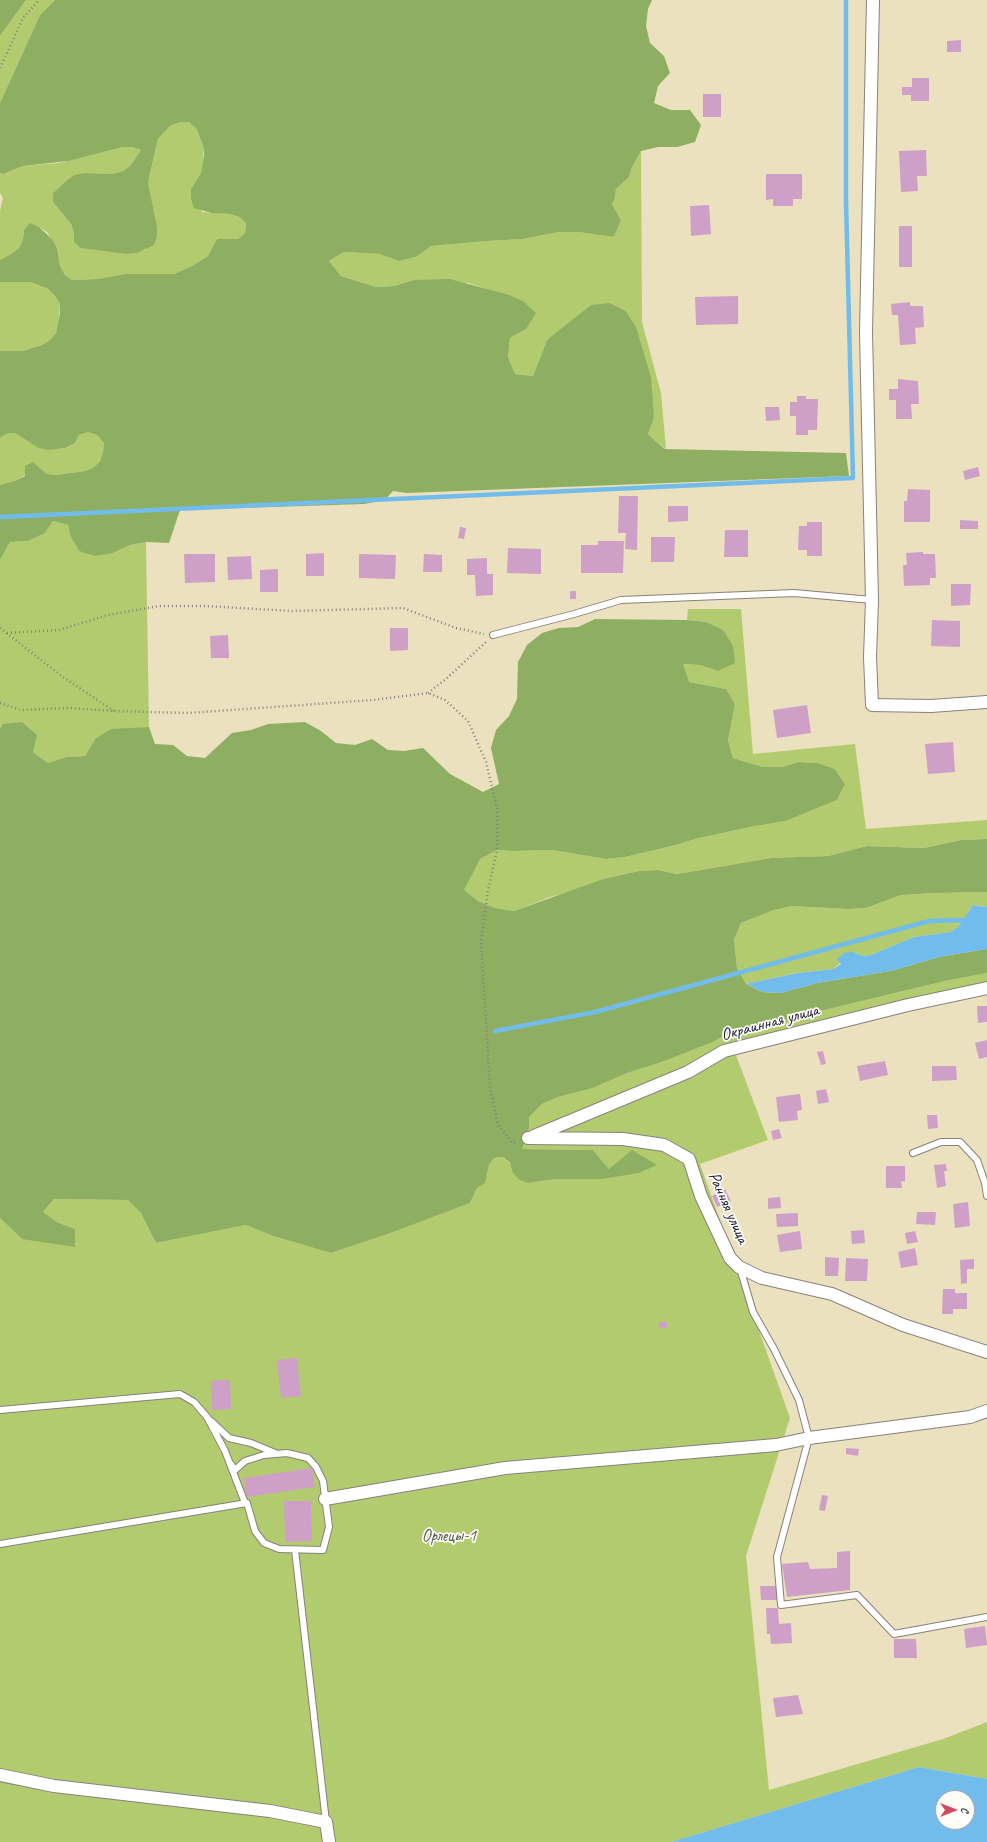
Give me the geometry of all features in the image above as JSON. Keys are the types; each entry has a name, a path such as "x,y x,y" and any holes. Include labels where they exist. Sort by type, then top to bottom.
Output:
{"street":[{"path":"873,0 866,332 872,600 870,657 872,705 931,706 987,702"},
{"name":"Окраинная улица","path":"528,1138 688,1072 724,1051 908,1005 987,988"},
{"name":"Ранняя улица","path":"528,1138 623,1138 664,1144 689,1159 701,1196 730,1258 740,1267 762,1278 832,1294 904,1325 987,1352"},
{"path":"325,1499 505,1468 776,1445 809,1438 970,1417 987,1412"},
{"path":"0,1775 54,1786 270,1811 326,1822 329,1842"}],"lane":[{"path":"493,635 621,600 794,593 872,600"},
{"path":"914,1153 941,1142 960,1142 977,1160 985,1183 987,1196"},
{"path":"740,1267 753,1312 774,1349 799,1400 809,1438 777,1557 781,1605 857,1595 894,1634 987,1617"},
{"path":"0,1410 180,1394 194,1402 206,1418 225,1451 245,1503 247,1503 254,1531 264,1543 279,1548 295,1550 323,1550 329,1527 323,1481 316,1467 308,1458 287,1453 264,1455 245,1461 235,1470 230,1463"},
{"path":"206,1418 229,1438 251,1443 276,1454"},
{"path":"0,1544 247,1503"},
{"path":"295,1550 326,1822"}],"path":[{"path":"0,68 23,18 39,0"},
{"path":"7,633 59,630 108,615 159,606 205,606 292,611 403,608 456,628 493,635"},
{"path":"0,628 63,677 114,711"},
{"path":"428,693 446,679 493,635"},
{"path":"0,703 21,710 70,708 188,713 373,700 428,693 445,700 468,720 486,762 496,808 496,850 488,891 481,941 490,1088 498,1125 513,1143 528,1138"}],"green space":[{"path":"0,0 26,0 0,36"},
{"path":"26,0 55,0 40,15 0,103 0,36"},
{"path":"55,0 652,0 648,9 646,26 650,43 664,56 670,73 658,86 654,103 671,110 690,110 701,125 695,142 677,147 658,147 641,151 632,167 629,177 616,189 615,198 612,204 621,220 614,237 578,232 559,232 523,239 431,246 416,257 399,261 380,254 344,252 329,261 341,276 376,287 395,286 413,280 450,279 506,294 523,301 536,313 526,329 510,338 508,357 515,374 533,376 547,340 591,305 610,303 626,311 636,327 651,377 654,418 648,434 665,449 846,453 849,476 407,493 393,491 385,500 364,504 180,510 169,543 146,542 130,545 113,553 95,556 79,551 70,535 68,525 53,521 45,533 28,541 10,542 0,560 0,485 25,476 25,466 33,462 47,474 56,475 85,471 93,468 100,461 104,443 97,435 88,432 79,435 75,443 66,448 48,450 38,448 15,433 6,434 0,438 0,351 23,351 42,345 50,340 56,333 60,314 60,304 48,289 31,282 0,282 0,260 19,248 23,239 24,230 30,223 39,227 52,239 57,248 60,266 65,275 72,280 98,279 126,274 174,274 192,266 208,256 217,239 238,239 245,233 246,223 239,217 230,214 212,213 194,208 191,199 191,189 201,173 204,155 203,145 196,128 189,122 180,122 170,126 158,139 148,182 157,227 157,236 154,245 137,253 127,254 81,248 74,242 74,233 71,224 53,202 53,193 75,175 84,173 113,174 123,171 130,166 141,150 132,147 123,147 68,161 23,166 4,174 0,173 0,103 40,15"},
{"path":"180,122 189,122 196,127 203,145 203,164 201,173 191,189 202,212 230,214 239,217 246,223 245,233 238,239 217,239 208,256 192,266 174,274 145,274 72,280 65,275 60,266 57,248 47,232 30,224 24,230 23,239 19,248 0,260 0,211 3,198 0,193 0,173 5,174 23,166 59,163 123,147 132,147 141,150 130,166 123,171 113,174 84,173 67,180 53,193 53,202 71,224 74,233 74,242 127,254 145,250 155,218 148,182 158,139 170,126"},
{"path":"641,151 642,322 661,393 666,449 648,434 654,418 636,327 626,311 610,303 547,340 533,376 515,374 508,357 510,338 526,329 523,301 469,283 413,280 395,286 376,287 341,276 329,261 344,252 381,254 399,261 416,257 431,246 523,239 559,232 578,232 614,237 621,220 612,204 615,198 616,189 629,177 632,167"},
{"path":"0,282 31,282 48,289 55,296 60,304 59,323 56,333 50,340 42,345 23,351 0,351"},
{"path":"88,432 97,435 104,443 100,461 93,468 85,471 56,475 47,474 33,462 25,475 17,480 0,485 0,438 6,434 15,433 38,448 57,449 67,448 75,443 79,435"},
{"path":"53,521 68,525 70,535 113,553 130,545 146,542 149,727 130,729 95,739 85,756 66,757 48,763 33,752 3,724 0,729 0,560 10,542 28,541 45,533"},
{"path":"688,609 741,609 753,754 855,744 866,829 987,820 987,839 961,840 924,848 867,846 828,856 771,858 677,874 658,870 639,871 603,879 514,911 495,908 478,901 463,890 480,859 497,850 552,850 606,859 625,857 695,839 786,821 837,800 845,784 835,769 818,763 799,762 782,767 763,767 733,758 728,740 735,704 726,689 689,682 682,664 700,665 718,671 706,622 687,620"},
{"path":"595,619 687,620 706,622 723,630 733,646 735,663 718,671 700,665 683,664 689,682 726,689 735,704 728,740 733,758 763,767 782,767 799,762 818,763 835,769 845,784 837,800 786,821 695,839 625,857 606,859 552,850 497,850 480,859 464,890 478,901 495,908 514,911 603,879 639,871 658,870 677,874 771,858 828,856 867,846 924,848 961,840 987,839 987,892 901,895 866,908 848,909 792,906 774,910 741,923 734,940 737,968 746,984 762,992 781,993 817,983 890,971 943,956 987,949 987,973 945,981 729,1033 713,1042 662,1062 627,1073 593,1088 558,1097 542,1104 529,1117 529,1128 522,1149 593,1150 609,1169 632,1150 657,1165 639,1173 602,1179 556,1179 528,1183 520,1180 513,1173 510,1163 503,1157 494,1158 489,1165 485,1183 477,1188 470,1203 331,1253 273,1236 246,1225 156,1243 141,1213 128,1200 54,1199 43,1212 57,1222 75,1229 75,1247 22,1239 0,1218 0,729 3,724 22,722 37,735 33,752 48,763 66,757 85,756 95,739 111,729 149,727 155,744 173,745 187,756 205,758 232,733 251,730 268,724 305,722 321,731 336,743 355,745 372,739 388,750 404,751 423,748 450,774 483,792 499,784 491,748 496,730 509,716 517,699 518,662 527,645 542,633 559,628 578,627"},
{"path":"987,892 987,907 973,905 958,927 950,932 914,937 871,955 862,956 853,952 833,969 796,973 746,984 737,968 734,940 741,923 774,910 792,906 848,909 866,908 901,895"},
{"name":"Орлецы-1","path":"987,973 987,984 731,1042 768,1140 700,1164 790,1418 746,1556 769,1790 943,1739 987,1722 987,1779 919,1767 671,1842 0,1842 0,1218 22,1239 75,1229 57,1222 43,1212 54,1199 128,1200 141,1213 156,1243 246,1225 273,1236 331,1253 470,1203 477,1188 487,1175 489,1165 494,1158 503,1157 528,1183 556,1179 602,1179 648,1170 609,1169 593,1150 521,1149 529,1128 529,1117 542,1104 558,1097 593,1088 627,1073 662,1062 713,1042 729,1033 945,981"}],"water":[{"path":"973,905 987,907 987,949 943,956 890,971 817,983 781,993 762,992 746,984 797,973 833,969 841,964 837,959 844,953 853,952 862,956 871,955 914,937 950,932 958,927"},
{"path":"919,1767 987,1779 987,1842 671,1842"}],"building":[{"path":"961,40 961,52 947,52 947,41"},
{"path":"912,78 929,78 929,101 911,101 911,95 902,95 902,87 912,87"},
{"path":"703,94 721,94 721,117 703,117"},
{"path":"926,150 927,176 917,176 918,191 901,192 899,151"},
{"path":"766,174 802,174 802,199 793,199 793,206 773,206 773,199 766,200"},
{"path":"709,205 711,234 691,236 690,206"},
{"path":"899,226 912,226 912,267 899,267"},
{"path":"738,296 738,324 696,325 695,297"},
{"path":"910,302 910,306 923,306 924,327 915,328 916,344 900,345 898,315 892,315 891,304"},
{"path":"898,379 918,381 919,404 911,404 912,419 896,419 896,400 889,400 889,389 898,389"},
{"path":"797,396 806,396 806,399 818,399 817,430 808,430 808,435 796,435 796,416 790,416 790,402 797,402"},
{"path":"765,407 779,407 780,420 766,421"},
{"path":"978,467 980,476 965,480 963,471"},
{"path":"908,489 930,490 930,522 904,522 904,501 907,501"},
{"path":"619,496 638,496 637,550 625,549 626,533 618,533"},
{"path":"668,506 688,506 688,521 668,522"},
{"path":"960,520 978,521 978,529 960,529"},
{"path":"807,522 822,522 822,556 807,556 807,550 798,550 799,526 807,526"},
{"path":"460,527 466,528 464,539 458,538"},
{"path":"725,530 748,530 748,557 724,557"},
{"path":"651,537 675,537 674,562 651,562"},
{"path":"598,541 624,541 623,573 581,573 581,545 598,545"},
{"path":"508,548 541,549 541,574 507,573"},
{"path":"923,552 923,554 935,554 936,578 930,578 930,585 904,586 903,565 907,565 906,553"},
{"path":"324,553 324,576 306,576 306,554"},
{"path":"184,554 215,554 215,582 185,583"},
{"path":"359,554 396,555 395,579 359,578"},
{"path":"424,554 442,555 442,572 423,572"},
{"path":"251,556 252,579 228,580 227,557"},
{"path":"487,558 487,574 493,574 493,595 476,596 475,575 467,575 467,559"},
{"path":"278,569 278,592 260,592 260,570"},
{"path":"951,584 971,584 970,605 951,606"},
{"path":"570,591 576,591 576,599 570,599"},
{"path":"932,620 960,621 960,647 931,646"},
{"path":"390,628 408,628 408,650 390,651"},
{"path":"228,635 229,658 211,658 210,636"},
{"path":"807,705 811,733 777,738 773,710"},
{"path":"953,742 955,772 928,774 925,744"},
{"path":"977,1006 987,1006 987,1022 978,1023"},
{"path":"987,1040 987,1057 979,1059 975,1043"},
{"path":"823,1051 826,1064 821,1065 817,1052"},
{"path":"885,1061 888,1075 860,1081 857,1066"},
{"path":"932,1066 956,1066 957,1080 932,1081"},
{"path":"826,1089 829,1102 818,1104 816,1091"},
{"path":"800,1094 802,1110 797,1111 798,1120 779,1122 776,1097"},
{"path":"927,1115 937,1115 938,1128 928,1129"},
{"path":"779,1129 782,1138 773,1140 771,1131"},
{"path":"946,1164 947,1171 944,1171 946,1186 937,1188 934,1165"},
{"path":"886,1166 905,1166 905,1181 901,1182 902,1188 886,1188"},
{"path":"725,1189 731,1201 717,1207 712,1196"},
{"path":"780,1197 781,1208 768,1209 768,1198"},
{"path":"968,1202 970,1226 955,1228 953,1204"},
{"path":"917,1212 936,1212 935,1225 916,1224"},
{"path":"798,1213 798,1226 777,1227 776,1214"},
{"path":"864,1230 865,1243 852,1244 851,1231"},
{"path":"800,1231 802,1249 780,1252 777,1235"},
{"path":"915,1231 918,1242 907,1244 905,1233"},
{"path":"915,1248 918,1265 901,1268 898,1252"},
{"path":"825,1257 839,1258 838,1276 825,1276"},
{"path":"846,1258 868,1259 867,1281 845,1281"},
{"path":"974,1259 974,1269 967,1269 967,1283 961,1284 960,1260"},
{"path":"943,1289 955,1289 955,1293 967,1293 967,1309 953,1309 953,1314 942,1314"},
{"path":"659,1322 667,1322 667,1328 659,1328"},
{"path":"297,1358 301,1396 281,1398 277,1360"},
{"path":"230,1380 231,1409 212,1410 211,1381"},
{"path":"846,1448 859,1449 858,1456 846,1454"},
{"path":"312,1468 315,1487 246,1497 244,1478"},
{"path":"822,1495 828,1496 825,1511 819,1510"},
{"path":"284,1501 311,1501 312,1541 285,1542"},
{"path":"850,1551 850,1590 787,1597 782,1564 808,1562 810,1569 837,1568 837,1552"},
{"path":"760,1586 776,1586 777,1600 761,1600"},
{"path":"766,1608 778,1608 779,1624 791,1623 792,1643 771,1644 770,1634 767,1634"},
{"path":"985,1626 987,1645 966,1648 964,1629"},
{"path":"894,1639 916,1639 917,1658 894,1658"},
{"path":"798,1695 803,1714 776,1717 773,1698"}],"waterway":[{"path":"0,517 853,478 846,202 846,0"},
{"path":"495,1031 595,1012 929,921 968,920"}]}
